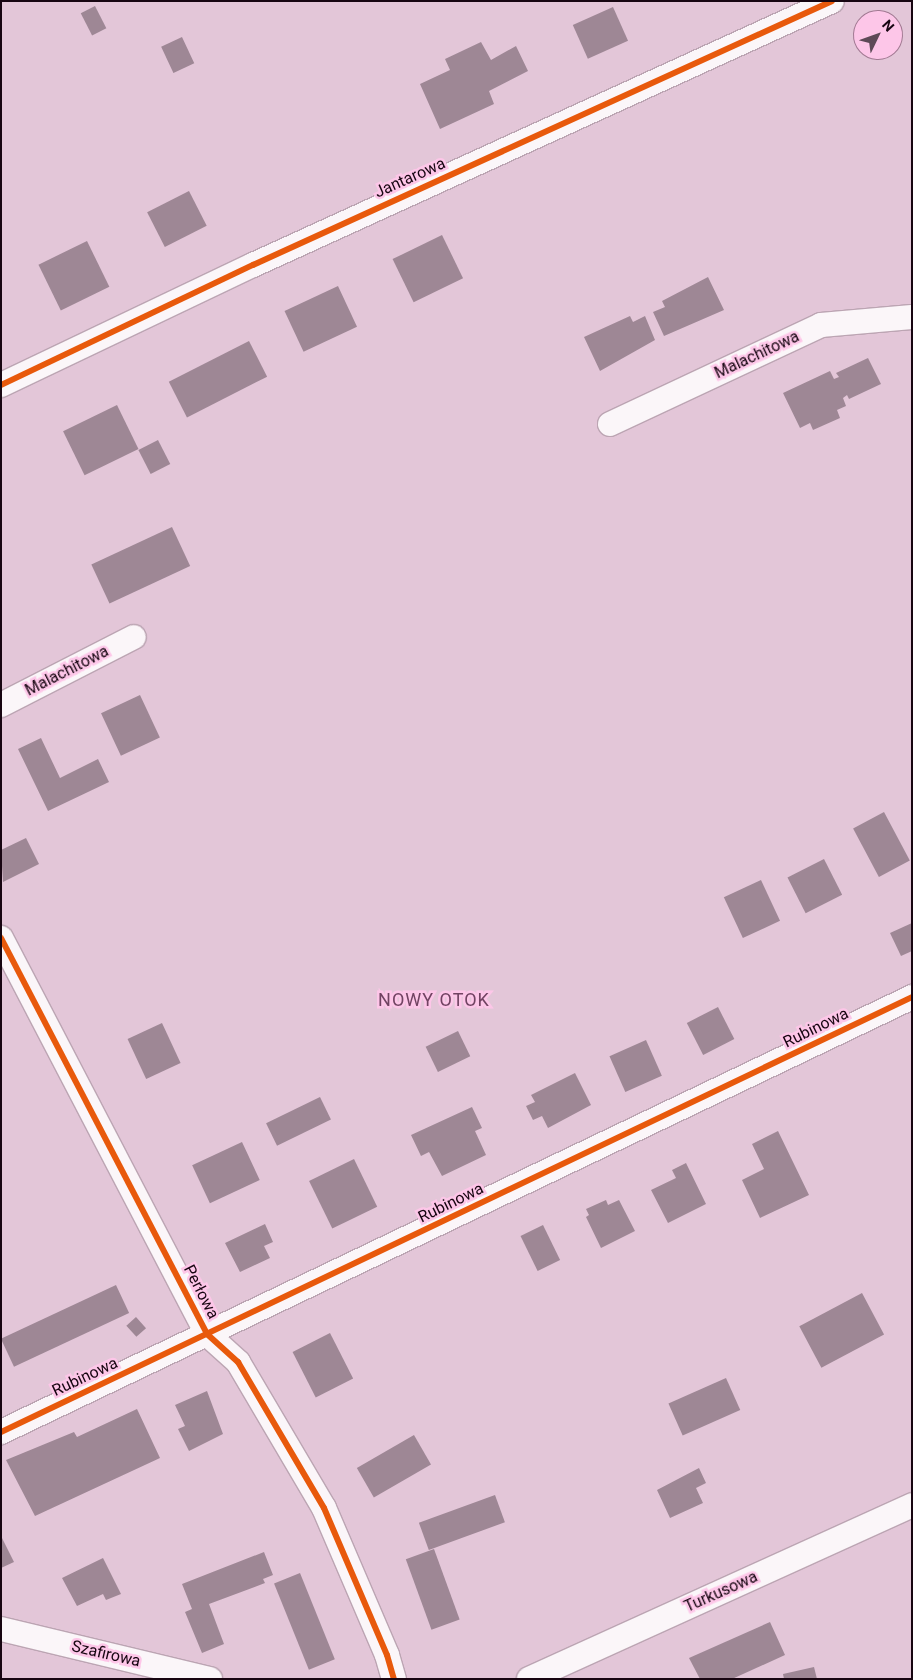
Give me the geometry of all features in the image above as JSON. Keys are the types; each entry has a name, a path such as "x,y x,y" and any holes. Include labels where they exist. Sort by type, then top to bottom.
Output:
{"street":[{"name":"Jantarowa","path":"1,385 253,265 832,1"},
{"name":"Malachitowa","path":"610,424 821,325 912,317"},
{"name":"Malachitowa","path":"1,705 134,637"},
{"name":"Perłowa","path":"1,938 207,1334 238,1362 324,1508 387,1655 394,1679"},
{"name":"Rubinowa","path":"1,1432 912,997"},
{"name":"Turkusowa","path":"529,1679 912,1505"},
{"name":"Szafirowa","path":"1,1629 210,1679"}],"building":[{"path":"95,6 106,28 92,36 81,13"},
{"path":"613,7 628,41 588,59 573,25"},
{"path":"182,37 194,63 173,73 161,47"},
{"path":"481,42 491,60 516,46 528,71 489,91 494,104 440,129 420,84 450,70 445,59"},
{"path":"189,191 207,226 165,247 147,212"},
{"path":"442,235 463,278 414,302 393,259"},
{"path":"87,241 109,287 61,311 38,265"},
{"path":"708,277 724,310 664,336 653,312 665,307 662,301"},
{"path":"338,286 357,327 304,352 285,311"},
{"path":"630,316 633,322 645,316 655,340 600,371 584,337"},
{"path":"249,341 267,377 187,417 169,382"},
{"path":"868,358 881,384 849,399 847,395 843,398 846,406 837,410 840,418 813,430 810,423 800,428 783,393 830,371 834,379 839,377 836,373"},
{"path":"117,405 138,449 85,475 63,431"},
{"path":"158,440 170,464 151,474 138,450"},
{"path":"172,527 190,566 110,604 91,565"},
{"path":"140,695 160,738 121,756 101,713"},
{"path":"41,738 60,778 98,759 109,782 48,811 18,749"},
{"path":"884,812 910,861 879,877 853,828"},
{"path":"26,838 39,864 3,882 1,850"},
{"path":"824,859 842,895 806,913 787,878"},
{"path":"761,880 780,921 743,938 724,897"},
{"path":"912,923 912,951 901,956 890,933"},
{"path":"718,1007 734,1039 703,1055 687,1023"},
{"path":"162,1023 181,1063 146,1079 128,1039"},
{"path":"458,1031 470,1056 438,1072 426,1047"},
{"path":"646,1040 662,1076 625,1092 609,1056"},
{"path":"575,1073 591,1105 548,1128 542,1116 533,1120 526,1106 535,1102 531,1095"},
{"path":"320,1097 331,1119 277,1146 266,1123"},
{"path":"472,1107 482,1128 475,1131 486,1155 442,1176 429,1152 421,1156 411,1135"},
{"path":"778,1131 809,1195 760,1218 742,1180 764,1169 752,1144"},
{"path":"242,1142 260,1180 210,1203 192,1165"},
{"path":"354,1159 377,1207 332,1229 309,1181"},
{"path":"686,1163 706,1204 668,1223 651,1190 676,1178 672,1170"},
{"path":"606,1200 608,1205 619,1200 635,1231 601,1248 586,1217 589,1215 586,1209"},
{"path":"265,1224 273,1242 264,1246 270,1258 240,1272 225,1243"},
{"path":"543,1225 560,1260 538,1271 521,1236"},
{"path":"116,1285 129,1313 14,1367 1,1339"},
{"path":"862,1293 884,1334 821,1368 799,1326"},
{"path":"136,1317 146,1328 136,1337 126,1326"},
{"path":"330,1333 353,1378 316,1398 293,1352"},
{"path":"726,1378 740,1410 683,1436 668,1404"},
{"path":"207,1391 223,1434 189,1451 178,1429 185,1426 175,1405"},
{"path":"137,1409 160,1458 35,1516 6,1460 74,1432 77,1437"},
{"path":"414,1435 431,1464 374,1497 357,1468"},
{"path":"699,1468 706,1483 696,1488 703,1503 670,1518 657,1490"},
{"path":"495,1495 505,1522 429,1550 419,1523"},
{"path":"1,1536 14,1562 1,1568"},
{"path":"434,1549 460,1619 431,1630 406,1559"},
{"path":"264,1552 273,1575 263,1579 265,1583 209,1604 224,1644 202,1653 185,1612 192,1609 182,1584"},
{"path":"103,1558 121,1594 106,1600 103,1594 77,1606 62,1578"},
{"path":"300,1573 335,1659 309,1670 274,1583"},
{"path":"770,1622 785,1655 732,1679 700,1679 689,1658"},
{"path":"814,1667 817,1679 784,1679 783,1674"}],"cycle path":[{"path":"1,385 253,265 832,1"},
{"path":"1,938 207,1334 238,1362 324,1508 387,1655 394,1679"},
{"path":"1,1432 912,997"}],"district":[{"name":"NOWY OTOK","path":"434,1000"}]}
